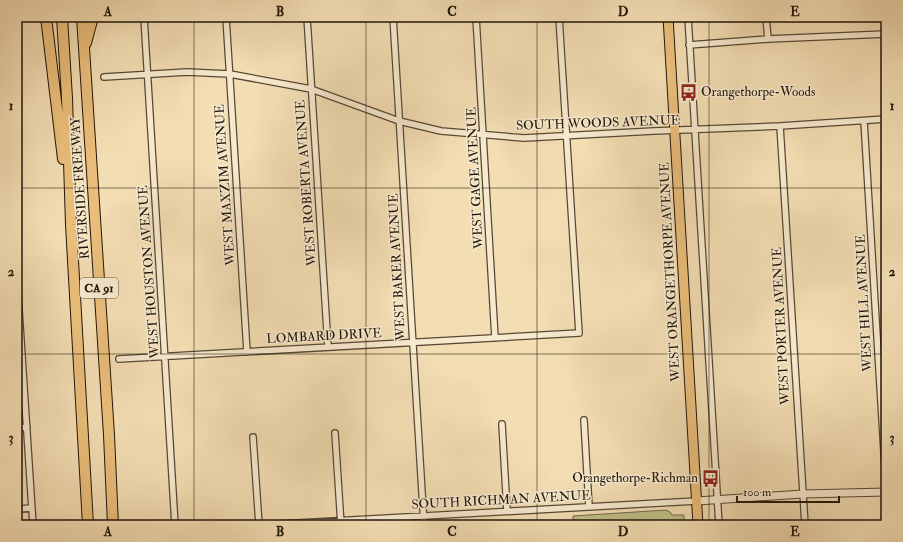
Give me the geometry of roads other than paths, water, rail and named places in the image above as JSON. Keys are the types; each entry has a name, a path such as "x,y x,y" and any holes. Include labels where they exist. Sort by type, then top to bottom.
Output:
{"highway":[{"path":"46,17 71,225"},
{"name":"RIVERSIDE FREEWAY","path":"62,17 67,98 71,225 88,525"},
{"name":"RIVERSIDE FREEWAY","path":"82,17 113,525"},
{"path":"84,51 93,17"}],"main road":[{"name":"WEST ORANGETHORPE AVENUE","path":"668,17 698,525"}],"street":[{"name":"WEST HOUSTON AVENUE","path":"144,17 175,525"},
{"name":"WEST MAXZIM AVENUE","path":"226,17 247,352"},
{"name":"WEST ROBERTA AVENUE","path":"307,17 328,347"},
{"name":"WEST BAKER AVENUE","path":"393,17 424,525"},
{"name":"WEST GAGE AVENUE","path":"476,17 495,338"},
{"path":"559,17 567,136"},
{"path":"688,17 719,525"},
{"path":"766,17 768,40"},
{"path":"689,45 886,34"},
{"name":"SOUTH WOODS AVENUE","path":"104,77 187,72 230,74 311,89 399,121 441,131 524,138 780,126 886,119"},
{"name":"WEST HILL AVENUE","path":"864,121 886,484"},
{"name":"WEST PORTER AVENUE","path":"780,126 805,525"},
{"name":"LOMBARD DRIVE","path":"119,359 578,333 567,136"},
{"path":"17,279 32,525"},
{"path":"584,420 589,507"},
{"path":"502,424 507,512"},
{"path":"17,428 27,427"},
{"path":"335,434 341,523"},
{"path":"253,437 260,525"},
{"name":"SOUTH RICHMAN AVENUE","path":"260,525 341,523 423,516 717,501 803,494 886,492"},
{"path":"17,509 32,508"}],"place":[{"name":"Orangethorpe-Woods","path":"688,92"},
{"name":"Orangethorpe-Richman","path":"711,478"}]}
